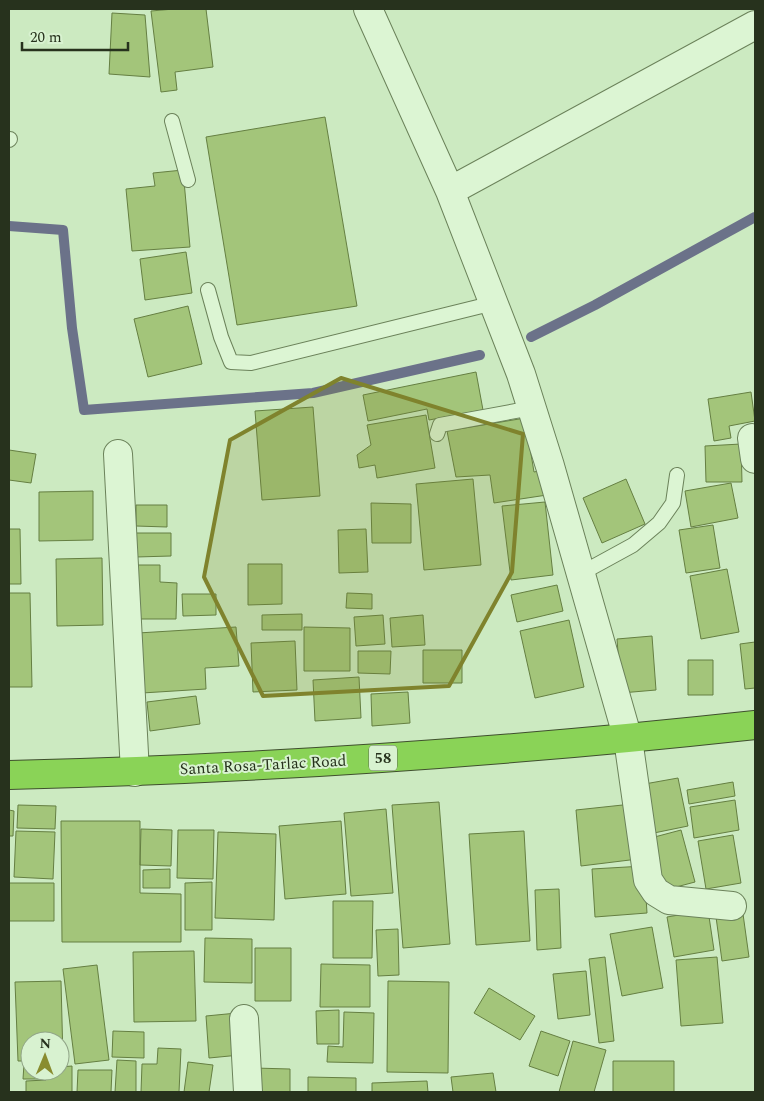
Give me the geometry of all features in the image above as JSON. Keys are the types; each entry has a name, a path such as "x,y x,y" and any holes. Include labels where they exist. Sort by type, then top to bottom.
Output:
{"highway":[{"name":"Santa Rosa-Tarlac Road","path":"9,775 135,772 382,758 628,739 755,725"}],"street":[{"path":"368,9 450,191 522,374 628,739 648,880 656,892 669,900 732,906"},
{"path":"450,191 755,25"},
{"path":"118,454 135,772"},
{"path":"244,1019 248,1092"}],"lane":[{"path":"172,121 188,180"},
{"path":"208,290 221,336 231,362 251,363 494,303"},
{"path":"437,434 440,425 532,408"},
{"path":"580,574 633,545 659,522 673,504 677,475"}],"highlighted area":[{"path":"341,378 523,434 512,572 449,686 263,696 204,577 230,440"}],"building":[{"path":"206,9 213,67 175,72 177,90 161,92 151,11"},
{"path":"112,13 145,15 150,77 109,74"},
{"path":"325,117 357,306 237,325 206,137"},
{"path":"183,170 190,247 132,251 126,189 155,186 153,173"},
{"path":"186,252 192,293 145,300 140,259"},
{"path":"188,306 202,364 148,377 134,319"},
{"path":"476,372 483,410 429,420 427,409 368,421 363,395"},
{"path":"751,392 755,421 729,426 731,438 714,441 708,399"},
{"path":"313,407 320,496 262,500 255,411"},
{"path":"426,415 435,468 377,478 375,465 359,468 357,455 371,445 367,425"},
{"path":"525,418 534,472 543,470 547,495 494,503 490,475 456,477 447,431"},
{"path":"741,444 742,482 706,482 705,446"},
{"path":"9,450 36,454 31,483 9,480"},
{"path":"473,479 481,565 424,570 416,484"},
{"path":"626,479 645,524 602,543 583,498"},
{"path":"731,483 738,518 691,527 685,491"},
{"path":"93,491 93,540 39,541 39,492"},
{"path":"545,502 553,575 511,580 502,506"},
{"path":"371,503 411,504 411,543 372,543"},
{"path":"136,505 167,505 167,527 136,526"},
{"path":"713,525 720,568 686,573 679,530"},
{"path":"9,529 20,529 21,584 9,584"},
{"path":"366,529 368,572 339,573 338,530"},
{"path":"136,533 171,533 171,556 136,557"},
{"path":"102,558 103,625 57,626 56,559"},
{"path":"248,564 282,564 282,604 248,605"},
{"path":"138,565 160,565 160,582 177,583 176,619 136,619"},
{"path":"727,569 739,632 701,639 690,576"},
{"path":"557,585 563,611 517,622 511,595"},
{"path":"9,593 30,593 32,687 9,687"},
{"path":"347,593 372,594 372,609 346,608"},
{"path":"182,594 216,594 216,615 183,616"},
{"path":"302,614 302,630 262,630 262,615"},
{"path":"383,615 385,644 356,646 354,617"},
{"path":"423,615 425,645 392,647 390,618"},
{"path":"569,620 584,687 535,698 520,631"},
{"path":"236,627 239,666 205,668 206,689 142,693 138,633"},
{"path":"304,627 350,628 350,671 304,671"},
{"path":"652,636 656,690 621,693 617,639"},
{"path":"295,641 297,690 253,692 251,643"},
{"path":"755,642 755,688 745,689 740,644"},
{"path":"423,650 462,650 462,683 423,683"},
{"path":"358,651 391,651 390,674 358,673"},
{"path":"688,660 713,660 713,695 688,695"},
{"path":"359,677 361,718 315,721 313,680"},
{"path":"408,692 410,723 372,726 371,694"},
{"path":"196,696 200,724 150,731 147,702"},
{"path":"678,778 688,826 649,834 639,785"},
{"path":"733,782 735,796 689,804 687,790"},
{"path":"735,800 739,830 694,838 690,807"},
{"path":"439,802 450,944 403,948 392,805"},
{"path":"632,804 638,859 581,866 576,810"},
{"path":"18,805 56,806 55,829 17,828"},
{"path":"386,809 393,893 351,896 344,813"},
{"path":"9,810 14,811 13,836 9,836"},
{"path":"61,821 140,821 140,893 181,894 181,942 62,942"},
{"path":"341,821 346,894 285,899 279,826"},
{"path":"141,829 172,830 171,866 140,865"},
{"path":"178,830 214,830 213,879 177,878"},
{"path":"681,830 695,882 661,891 647,839"},
{"path":"16,831 55,832 53,879 14,877"},
{"path":"524,831 530,941 476,945 469,834"},
{"path":"218,832 276,834 274,920 215,918"},
{"path":"733,835 741,883 706,889 698,841"},
{"path":"644,866 647,913 595,917 592,869"},
{"path":"170,869 170,888 143,888 143,870"},
{"path":"212,882 212,930 185,930 185,883"},
{"path":"9,883 54,883 54,921 9,921"},
{"path":"559,889 561,948 537,950 535,890"},
{"path":"333,901 373,901 372,958 333,958"},
{"path":"708,910 714,950 674,957 667,917"},
{"path":"743,914 749,957 722,961 716,917"},
{"path":"652,927 663,988 622,996 610,934"},
{"path":"398,929 399,975 378,976 376,930"},
{"path":"205,938 252,939 252,983 204,982"},
{"path":"255,948 291,948 291,1001 255,1001"},
{"path":"194,951 196,1021 134,1022 133,952"},
{"path":"605,957 614,1041 599,1043 589,959"},
{"path":"717,957 723,1023 681,1026 676,960"},
{"path":"321,964 370,965 370,1007 320,1007"},
{"path":"97,965 109,1060 75,1064 63,969"},
{"path":"586,971 590,1015 558,1019 553,974"},
{"path":"61,981 62,1031 20,1031 20,1061 18,1061 15,982"},
{"path":"388,981 449,982 448,1073 387,1072"},
{"path":"489,988 535,1016 520,1040 474,1013"},
{"path":"339,1010 339,1044 317,1044 316,1011"},
{"path":"344,1012 374,1013 373,1063 327,1062 328,1046 343,1047"},
{"path":"237,1013 240,1055 209,1058 206,1016"},
{"path":"113,1031 144,1032 144,1058 112,1057"},
{"path":"541,1031 570,1041 558,1076 529,1066"},
{"path":"573,1041 606,1050 594,1092 559,1092"},
{"path":"158,1048 181,1049 179,1092 141,1092 142,1064 157,1064"},
{"path":"117,1060 136,1061 136,1092 115,1092"},
{"path":"613,1061 674,1061 674,1092 613,1092"},
{"path":"188,1062 213,1065 209,1092 184,1092"},
{"path":"70,1066 72,1066 72,1092 26,1092 26,1081 70,1081"},
{"path":"254,1068 290,1069 290,1092 253,1092"},
{"path":"78,1070 112,1070 111,1092 77,1092"},
{"path":"493,1073 496,1092 453,1092 451,1077"},
{"path":"308,1077 356,1078 356,1092 308,1092"},
{"path":"427,1081 428,1092 372,1092 372,1083"}],"waterway":[{"path":"531,337 595,305 755,217"},
{"path":"9,226 63,230 72,328 84,410 313,393 480,355"}]}
